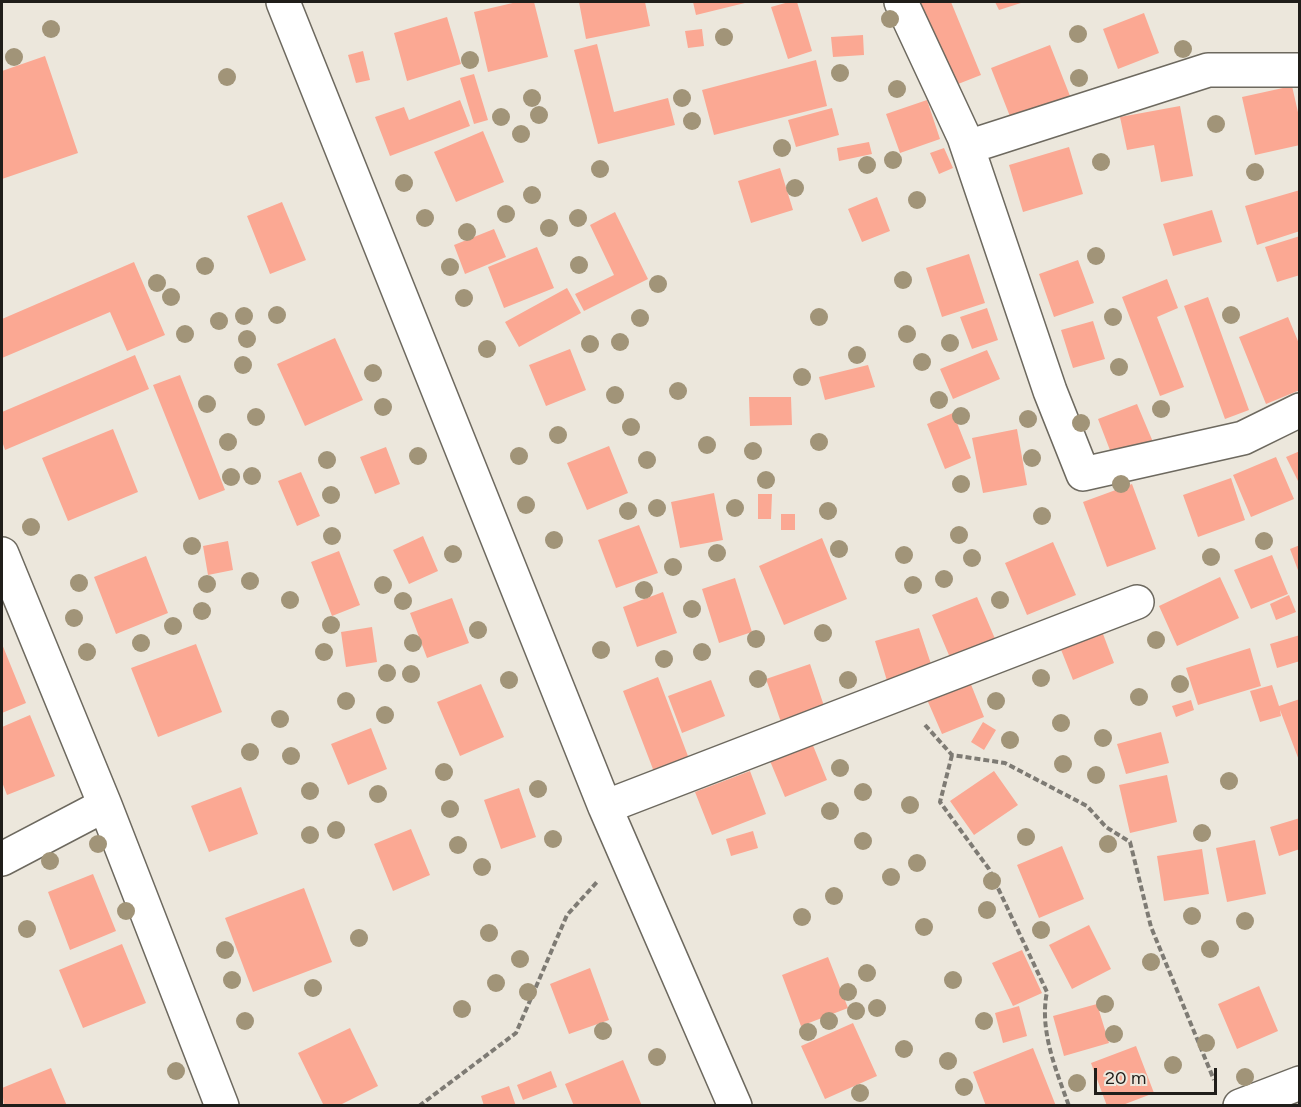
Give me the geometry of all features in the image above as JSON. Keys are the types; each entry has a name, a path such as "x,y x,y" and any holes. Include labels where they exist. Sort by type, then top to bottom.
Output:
{"street":[{"path":"283,2 605,807 626,850 735,1106"},
{"path":"901,2 968,147 1050,392 1083,474 1243,438 1299,410"},
{"path":"968,147 1208,70 1299,70"},
{"path":"2,554 105,805 222,1106"},
{"path":"605,807 1137,602"},
{"path":"2,859 105,805"},
{"path":"1228,1095 1299,1083"}],"path":[{"path":"902,692 916,715 952,755 1005,763 1087,806 1106,826 1130,842 1151,927 1228,1095"},
{"path":"952,755 940,802 989,869 1047,992 1044,1010 1052,1058 1069,1106"},
{"path":"419,1106 516,1033 567,915 626,850"}],"building":[{"path":"517,2 534,2 548,57 488,72 474,12"},
{"path":"579,2 645,2 650,26 586,39"},
{"path":"693,2 749,2 696,15"},
{"path":"797,2 812,51 788,59 771,7"},
{"path":"919,2 951,2 981,75 953,86"},
{"path":"995,2 1024,2 999,10"},
{"path":"1144,13 1159,53 1118,69 1103,29"},
{"path":"447,17 461,64 407,81 394,33"},
{"path":"702,29 704,46 688,48 685,31"},
{"path":"863,35 864,55 833,57 831,37"},
{"path":"597,44 614,112 668,98 675,125 598,144 574,50"},
{"path":"1050,45 1070,96 1011,119 991,68"},
{"path":"363,51 370,80 356,83 348,55"},
{"path":"45,56 78,153 2,179 2,71"},
{"path":"816,60 827,106 714,135 702,90"},
{"path":"474,74 488,120 474,124 460,78"},
{"path":"1292,86 1300,121 1300,145 1255,155 1242,97"},
{"path":"460,100 470,126 390,156 375,117 404,107 409,120"},
{"path":"927,100 940,139 900,153 886,114"},
{"path":"1180,106 1193,176 1161,182 1154,145 1127,150 1120,117"},
{"path":"832,108 839,135 796,147 788,120"},
{"path":"483,131 504,182 456,202 434,152"},
{"path":"869,142 872,154 839,161 837,148"},
{"path":"1069,147 1083,194 1023,212 1009,165"},
{"path":"944,148 953,168 939,174 930,153"},
{"path":"780,168 793,210 751,223 738,181"},
{"path":"1300,190 1300,231 1257,245 1245,206"},
{"path":"877,197 890,231 862,242 848,209"},
{"path":"282,202 306,260 270,274 247,216"},
{"path":"1212,210 1222,242 1173,256 1163,224"},
{"path":"615,212 648,279 584,311 575,294 614,275 590,225"},
{"path":"494,229 506,257 465,274 454,245"},
{"path":"1300,236 1300,275 1277,282 1265,247"},
{"path":"537,247 554,288 504,308 488,267"},
{"path":"969,254 985,303 942,317 926,268"},
{"path":"1078,260 1094,303 1054,317 1039,274"},
{"path":"134,262 165,335 127,351 110,312 2,358 2,319"},
{"path":"1167,279 1178,308 1157,317 1184,387 1160,396 1122,297"},
{"path":"567,288 581,313 519,347 505,322"},
{"path":"1208,297 1249,410 1225,419 1184,306"},
{"path":"987,308 998,340 972,349 960,317"},
{"path":"1288,317 1300,346 1300,390 1266,404 1239,337"},
{"path":"1093,321 1105,359 1073,368 1061,330"},
{"path":"335,338 363,400 305,426 277,364"},
{"path":"570,349 586,390 546,406 529,365"},
{"path":"987,350 1000,379 953,399 940,369"},
{"path":"135,355 149,389 5,450 2,441 2,412"},
{"path":"868,365 875,387 825,400 819,377"},
{"path":"180,375 225,490 199,500 153,385"},
{"path":"749,397 791,397 792,425 750,426"},
{"path":"1137,404 1153,442 1113,458 1098,419"},
{"path":"953,413 971,458 945,469 927,424"},
{"path":"113,429 138,492 68,521 42,458"},
{"path":"1017,429 1027,485 983,493 972,438"},
{"path":"609,446 628,493 587,510 567,463"},
{"path":"386,447 400,484 375,494 360,457"},
{"path":"1300,451 1300,485 1286,457"},
{"path":"1276,457 1294,499 1251,517 1233,475"},
{"path":"301,472 320,516 297,526 278,481"},
{"path":"1231,478 1245,520 1198,537 1183,495"},
{"path":"1132,484 1156,549 1107,567 1083,502"},
{"path":"714,493 723,540 680,548 671,502"},
{"path":"758,494 772,494 771,519 758,519"},
{"path":"781,514 795,514 795,530 781,530"},
{"path":"639,525 658,573 616,588 598,540"},
{"path":"423,536 438,571 409,584 393,550"},
{"path":"822,538 847,599 784,625 759,566"},
{"path":"228,541 233,570 208,575 203,546"},
{"path":"1053,542 1076,595 1027,615 1005,563"},
{"path":"1300,545 1300,573 1299,573 1290,549"},
{"path":"339,551 360,605 332,616 311,562"},
{"path":"1272,555 1288,594 1251,609 1234,570"},
{"path":"146,556 168,613 116,634 94,577"},
{"path":"1220,577 1239,618 1177,646 1159,606"},
{"path":"735,578 752,632 719,643 702,589"},
{"path":"663,592 677,633 637,647 623,607"},
{"path":"1289,595 1296,612 1276,620 1270,604"},
{"path":"977,597 996,641 951,660 932,615"},
{"path":"452,598 469,643 427,658 410,613"},
{"path":"1100,626 1114,663 1073,680 1058,642"},
{"path":"372,627 377,662 346,667 341,632"},
{"path":"919,628 933,670 888,684 875,641"},
{"path":"1300,635 1300,661 1277,668 1270,644"},
{"path":"2,644 26,703 2,713"},
{"path":"196,644 222,712 158,737 131,668"},
{"path":"1250,648 1261,686 1198,705 1186,668"},
{"path":"810,664 825,709 782,725 766,679"},
{"path":"658,677 691,764 656,777 623,691"},
{"path":"968,677 984,717 942,734 925,695"},
{"path":"711,680 725,716 682,733 668,696"},
{"path":"481,684 504,737 460,756 437,702"},
{"path":"1272,685 1279,706 1300,699 1300,763 1280,710 1281,716 1260,722 1250,691"},
{"path":"1191,700 1194,710 1176,717 1172,706"},
{"path":"30,715 55,776 7,795 2,782 2,727"},
{"path":"983,722 996,730 984,750 971,742"},
{"path":"371,728 387,769 348,785 331,744"},
{"path":"1161,732 1169,763 1126,774 1117,744"},
{"path":"812,743 827,780 785,797 770,761"},
{"path":"750,771 766,814 712,835 695,792"},
{"path":"994,771 1018,805 974,835 950,801"},
{"path":"1167,775 1177,822 1130,833 1119,785"},
{"path":"241,787 258,834 209,852 191,806"},
{"path":"519,788 536,837 501,849 484,800"},
{"path":"1300,818 1300,849 1279,856 1270,827"},
{"path":"411,829 430,875 393,891 374,844"},
{"path":"753,831 758,848 731,856 726,839"},
{"path":"1255,840 1266,894 1227,902 1216,848"},
{"path":"1062,846 1084,899 1039,918 1017,865"},
{"path":"1202,849 1209,894 1164,901 1157,856"},
{"path":"93,874 116,931 70,950 48,892"},
{"path":"304,888 332,962 253,992 225,918"},
{"path":"1089,925 1111,969 1072,989 1049,945"},
{"path":"122,944 146,1003 83,1028 59,970"},
{"path":"1022,950 1042,993 1013,1006 992,963"},
{"path":"828,957 848,1008 801,1026 782,975"},
{"path":"590,968 609,1020 569,1034 550,984"},
{"path":"1259,986 1278,1031 1237,1049 1218,1004"},
{"path":"1097,1004 1109,1043 1064,1056 1053,1016"},
{"path":"1019,1006 1027,1036 1003,1043 995,1013"},
{"path":"853,1023 877,1076 825,1099 801,1046"},
{"path":"350,1028 378,1086 338,1106 324,1106 298,1053"},
{"path":"1136,1046 1154,1093 1120,1106 1107,1106 1091,1063"},
{"path":"1033,1048 1056,1106 986,1106 973,1072"},
{"path":"623,1060 642,1106 574,1106 565,1084"},
{"path":"51,1068 67,1106 4,1106 2,1088"},
{"path":"551,1071 557,1087 523,1100 517,1085"},
{"path":"509,1086 516,1106 484,1106 481,1096"}]}
